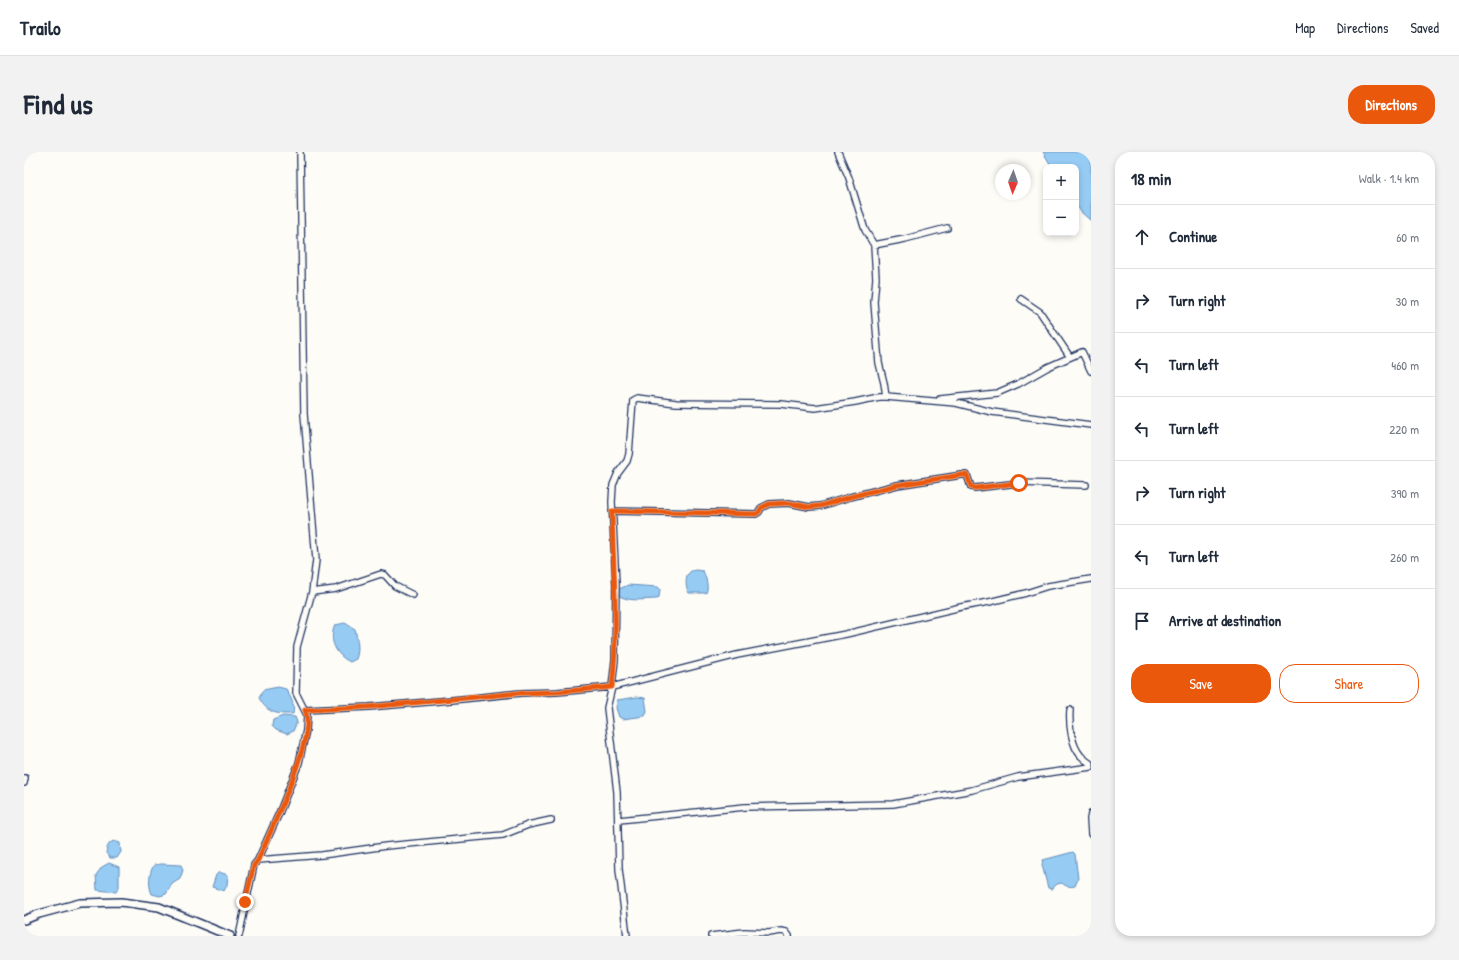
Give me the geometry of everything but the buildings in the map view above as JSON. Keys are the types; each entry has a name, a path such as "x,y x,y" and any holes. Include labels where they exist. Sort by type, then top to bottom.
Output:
{"street":[{"path":"238,936 254,865 258,860 280,811 299,763 306,730 307,715 296,693 297,647 312,592 316,560 304,414 300,152"},
{"path":"838,152 849,178 866,230 874,245 876,278 875,315 879,363 886,397"},
{"path":"874,245 947,228"},
{"path":"1021,299 1040,312 1070,356"},
{"path":"932,400 996,393 1018,384 1070,356 1082,352 1091,371"},
{"path":"628,936 619,869 615,764 607,708 612,687 615,660 616,584 612,511 613,485 618,473 627,461 629,454 633,400 637,398 682,403 781,404 814,408 886,397 956,403 992,412 1091,425"},
{"path":"612,511 756,514 761,508 769,504 789,503 809,507 820,506 897,485 962,475 967,475 971,487 975,488 1019,483 1086,485"},
{"path":"312,592 336,589 381,574 385,575 395,586 412,595"},
{"path":"305,710 368,707 520,693 557,692 612,687 737,655 846,634 961,607 989,602 1048,586 1091,579"},
{"path":"1070,710 1070,727 1076,747 1081,756 1091,766"},
{"path":"618,820 745,807 893,804 972,790 1018,777 1091,766"},
{"path":"1091,814 1091,834"},
{"path":"258,860 322,855 386,846 503,835 528,825 551,820"},
{"path":"24,920 39,914 80,903 121,902 159,907 230,936"},
{"path":"711,936 744,932 769,933 781,931 786,932 789,936"}],"water":[{"path":"1043,152 1089,152 1091,155 1091,221 1079,209 1079,164 1050,164"},
{"path":"691,571 703,571 704,573 707,585 706,593 689,593 688,591 686,584 687,575"},
{"path":"628,585 658,587 660,589 659,597 657,599 631,600 617,594 619,589"},
{"path":"345,623 355,629 358,644 356,659 350,662 341,656 337,651 332,637 335,625"},
{"path":"278,687 286,689 288,692 293,704 293,714 273,712 262,703 259,698 263,690"},
{"path":"637,697 645,698 647,711 645,716 623,719 619,717 616,708 617,700"},
{"path":"283,716 295,717 297,722 293,731 287,734 276,730 272,726 273,720"},
{"path":"114,841 120,843 121,852 117,858 110,858 106,853 109,844"},
{"path":"1073,852 1075,854 1078,879 1075,886 1071,887 1062,883 1057,884 1052,889 1048,888 1042,865 1043,860"},
{"path":"109,863 119,867 119,887 116,892 97,890 96,875 102,867"},
{"path":"154,865 181,865 183,870 180,879 172,884 166,894 160,896 152,894 150,879 151,871"},
{"path":"219,872 228,875 227,885 224,891 212,887 216,875"}],"route":[{"path":"245,902 254,865 258,860 280,811 299,763 306,730 307,715 305,710 314,708 368,707 481,696 557,692 612,687 615,660 614,636 616,584 612,511 756,514 761,508 769,504 789,503 809,507 820,506 897,485 962,475 967,475 969,484 971,487 975,488 1019,483"}]}
